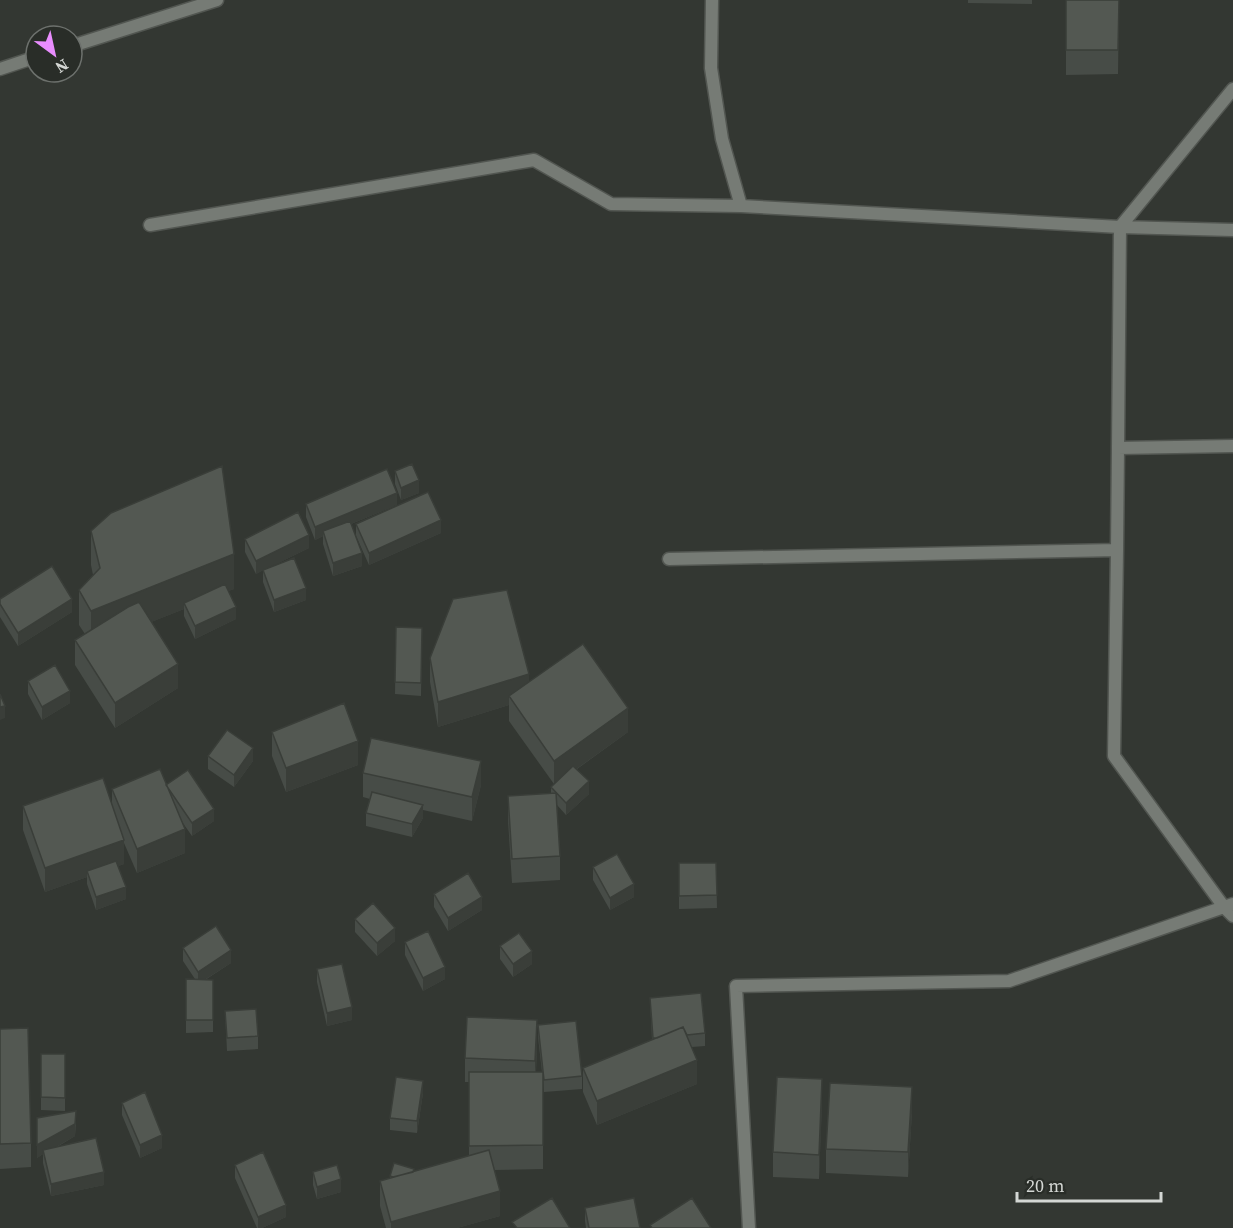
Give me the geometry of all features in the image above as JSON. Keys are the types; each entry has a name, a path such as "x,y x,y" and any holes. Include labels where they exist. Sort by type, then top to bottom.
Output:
{"street":[{"path":"84,42 217,0"},
{"path":"712,0 711,68 722,138 741,206"},
{"path":"0,69 24,61"},
{"path":"749,1228 736,986 1009,981 1230,909 1114,756 1120,227 1233,89"},
{"path":"150,225 534,160 611,204 741,206 1120,227 1233,230"},
{"path":"1118,448 1233,446"},
{"path":"669,559 1117,550"}],"building":[{"path":"1066,0 1119,0 1118,50 1066,50"},
{"path":"412,464 419,480 401,488 395,471"},
{"path":"222,466 234,554 91,611 79,590 100,568 91,531 111,513"},
{"path":"387,469 397,493 315,527 306,504"},
{"path":"428,492 441,520 369,553 356,524"},
{"path":"298,512 309,535 256,561 245,539"},
{"path":"350,521 362,553 333,563 323,531"},
{"path":"294,558 306,588 274,600 263,570"},
{"path":"52,566 72,599 18,633 0,604 0,599"},
{"path":"225,584 236,607 195,626 184,603"},
{"path":"507,590 529,674 438,702 430,658 453,599"},
{"path":"139,602 178,664 115,703 75,640"},
{"path":"396,627 422,628 421,683 395,682"},
{"path":"583,644 628,708 554,761 509,696"},
{"path":"55,665 70,691 42,707 28,681"},
{"path":"0,694 5,706 0,707"},
{"path":"344,703 358,741 286,768 272,732"},
{"path":"227,730 253,748 234,775 208,756"},
{"path":"371,738 481,761 472,797 363,773"},
{"path":"573,766 589,781 566,803 551,787"},
{"path":"160,769 185,829 137,849 112,789"},
{"path":"188,770 214,809 192,823 166,785"},
{"path":"103,778 124,840 45,868 23,806"},
{"path":"372,792 423,805 412,824 366,813"},
{"path":"556,793 560,856 512,859 508,796"},
{"path":"617,854 634,884 610,898 593,867"},
{"path":"116,861 126,887 96,897 87,871"},
{"path":"679,863 716,863 717,895 679,896"},
{"path":"468,873 482,897 448,918 434,894"},
{"path":"373,903 395,928 377,943 355,919"},
{"path":"216,926 231,950 198,972 183,948"},
{"path":"428,931 445,967 423,978 405,942"},
{"path":"519,933 532,951 513,964 500,946"},
{"path":"342,964 352,1007 327,1013 317,969"},
{"path":"186,979 213,980 213,1020 186,1020"},
{"path":"701,993 705,1033 687,1035 683,1027 653,1038 650,998"},
{"path":"256,1009 258,1036 227,1038 225,1011"},
{"path":"467,1017 537,1020 535,1061 465,1058"},
{"path":"576,1021 582,1076 544,1080 538,1025"},
{"path":"683,1027 697,1060 597,1101 583,1068"},
{"path":"28,1028 31,1143 0,1144 0,1029"},
{"path":"41,1054 65,1054 65,1098 41,1097"},
{"path":"469,1072 543,1072 543,1145 469,1146"},
{"path":"396,1077 423,1081 417,1121 390,1118"},
{"path":"777,1077 822,1079 819,1155 773,1152"},
{"path":"830,1083 912,1087 908,1152 826,1149"},
{"path":"145,1092 162,1135 140,1145 122,1103"},
{"path":"76,1111 75,1124 37,1145 37,1118"},
{"path":"96,1138 104,1172 51,1184 43,1150"},
{"path":"489,1150 500,1191 391,1222 380,1181"},
{"path":"263,1152 286,1205 258,1217 235,1165"},
{"path":"394,1163 414,1169 413,1172 390,1176"},
{"path":"337,1165 341,1179 317,1187 313,1172"},
{"path":"552,1198 570,1228 517,1228 512,1222"},
{"path":"634,1198 640,1228 589,1228 585,1208"},
{"path":"692,1198 711,1228 652,1228 650,1225"}]}
